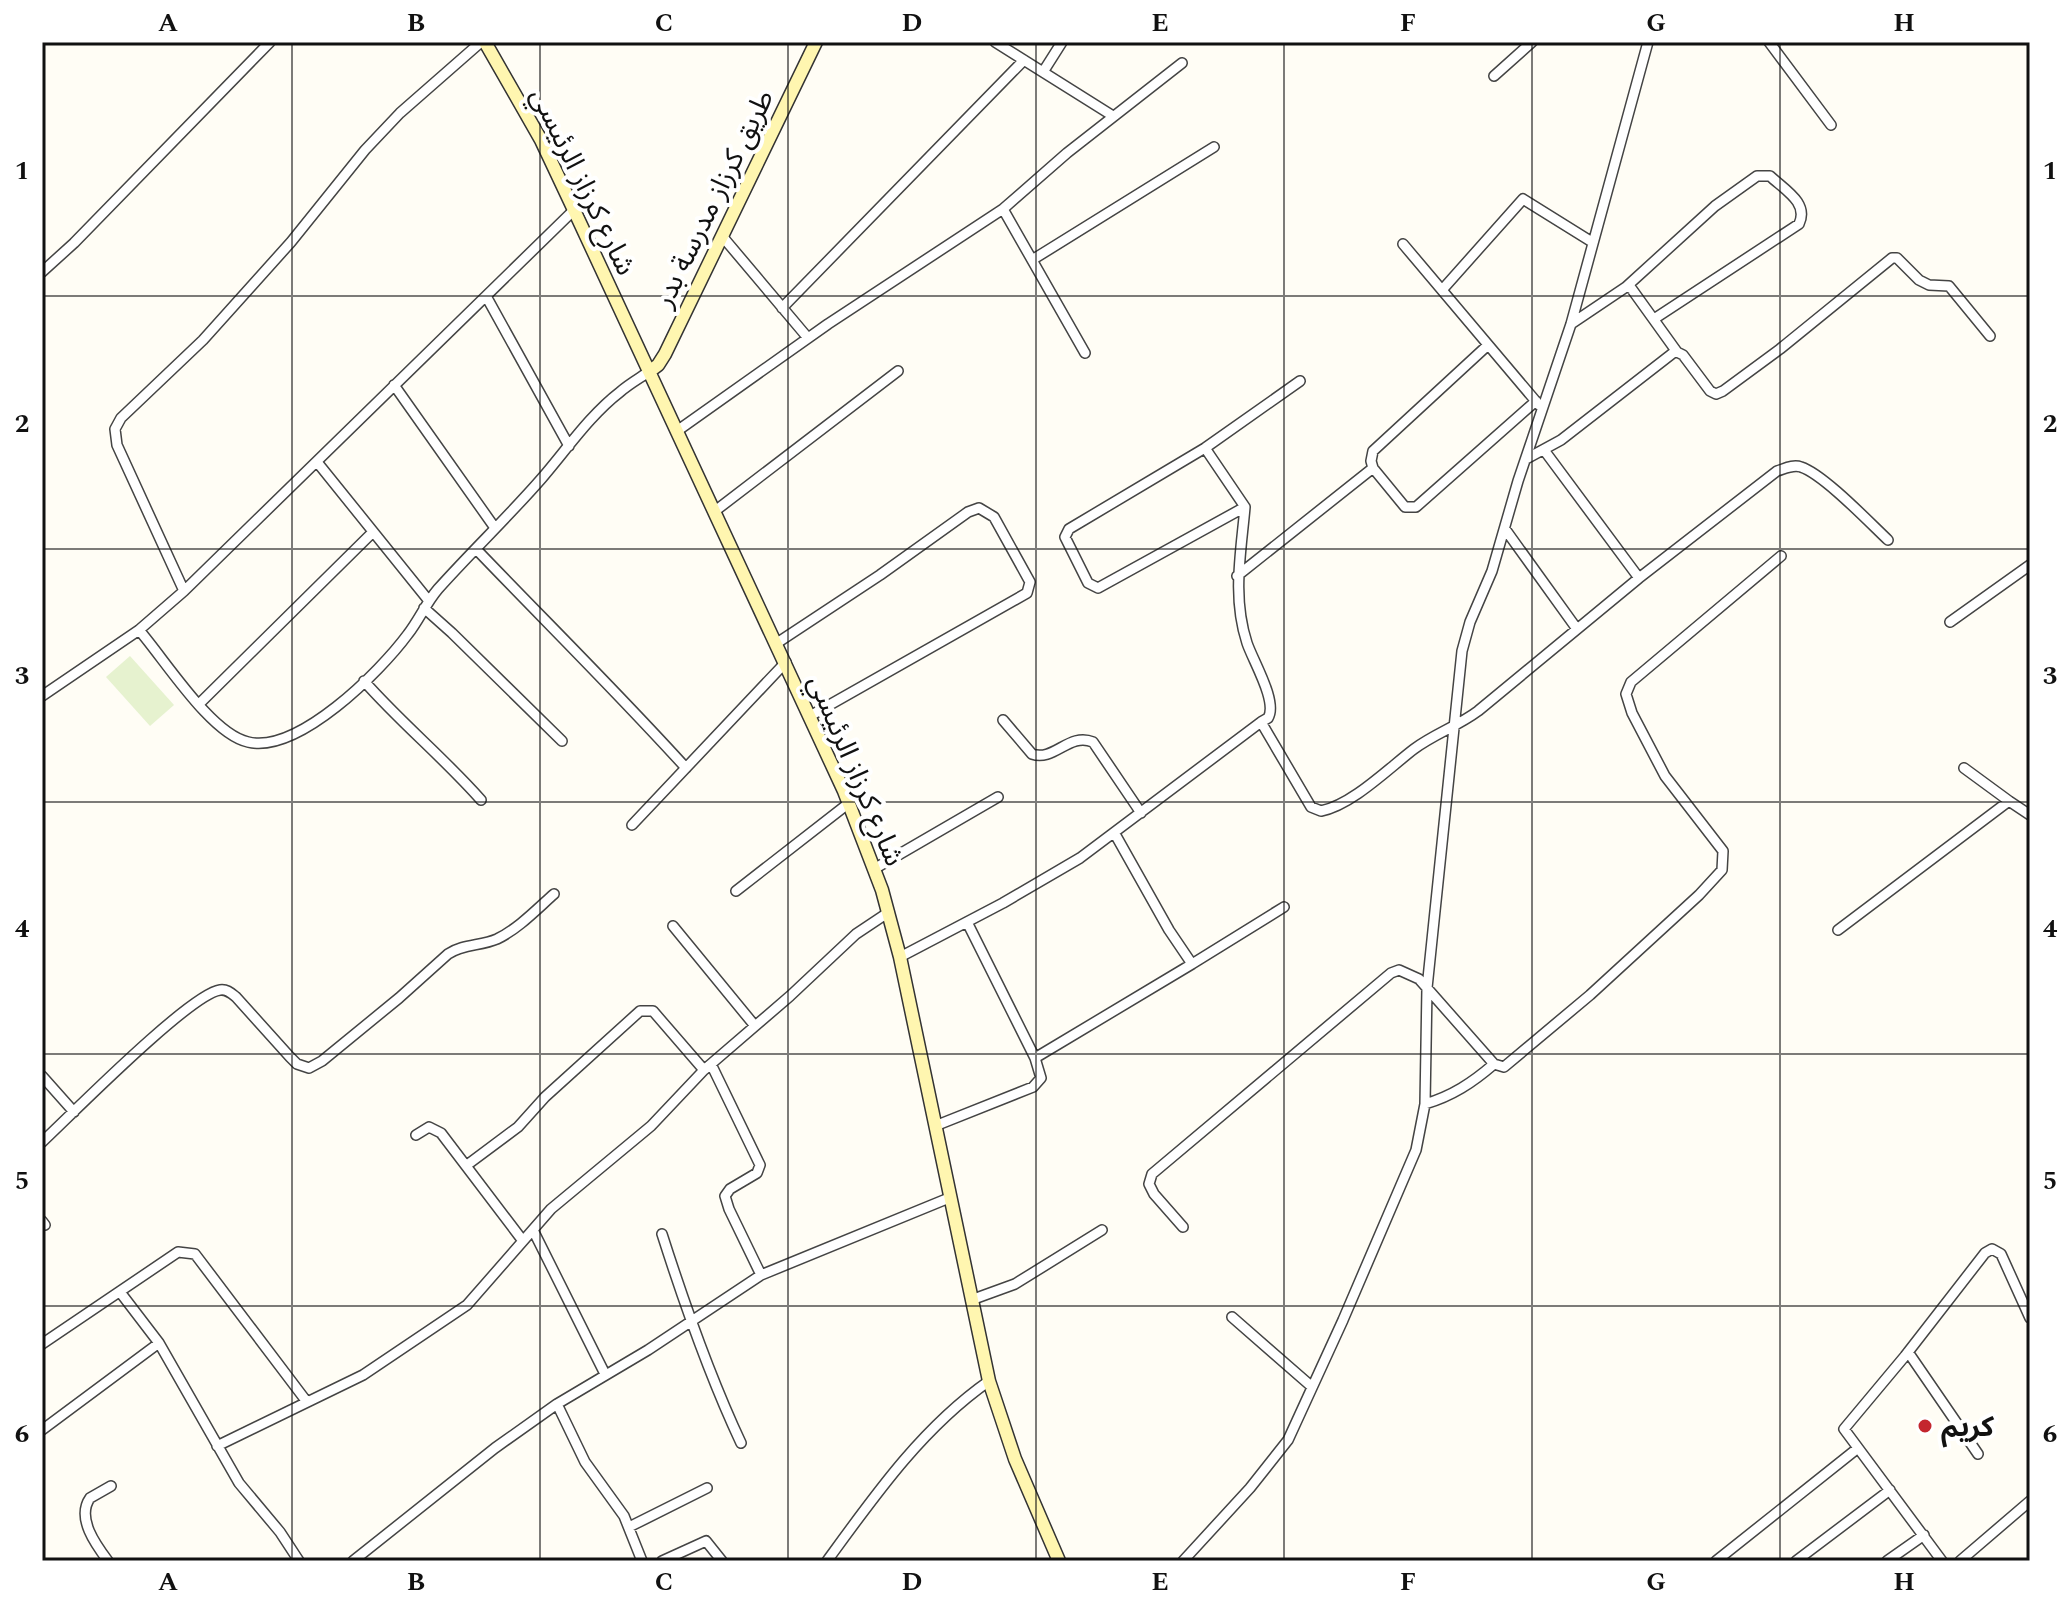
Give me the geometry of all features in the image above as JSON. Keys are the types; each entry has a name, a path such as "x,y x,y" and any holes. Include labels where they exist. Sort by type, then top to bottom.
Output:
{"street":[{"path":"42,272 270,42"},
{"path":"184,591 117,445 115,429 121,418 203,340 400,113 483,42"},
{"name":"شارع كرزاز الرئيسي","path":"483,42 541,140 849,803 889,912 900,957 989,1381 1015,1459 1059,1561"},
{"name":"طريق كرزاز مدرسة بدر","path":"650,371 665,354 816,42"},
{"path":"995,42 1113,116"},
{"path":"1043,72 1062,42"},
{"path":"1494,76 1532,42"},
{"path":"1183,1561 1250,1488 1295,1426 1416,1150 1425,1104 1427,988 1465,635 1492,571 1571,324 1648,42"},
{"path":"1769,42 1831,125"},
{"path":"782,308 1024,60"},
{"path":"677,431 808,338 1003,209 1113,116 1182,63"},
{"path":"1032,260 1214,147"},
{"path":"1571,324 1626,287 1715,206 1757,176 1770,176 1802,207 1799,224 1654,319"},
{"path":"1442,290 1523,199 1592,242"},
{"path":"1003,209 1085,353"},
{"path":"42,696 139,630 184,591 574,210"},
{"path":"722,236 808,338"},
{"path":"1403,244 1544,411"},
{"path":"1626,287 1631,288 1677,352 1716,394 1780,349 1892,258 1897,258 1919,280 1929,285 1949,286 1990,336"},
{"path":"486,296 569,446"},
{"path":"1488,345 1373,451 1373,468 1405,507 1414,508 1536,401"},
{"path":"1526,459 1601,410 1677,352"},
{"path":"139,630 226,733 245,742 264,745 285,739 314,722 364,681 408,635 426,605 569,446 618,393 650,371"},
{"path":"715,511 898,371"},
{"path":"1245,507 1098,588 1088,583 1065,537 1066,532 1205,448 1300,381"},
{"path":"394,385 495,528"},
{"path":"900,957 1080,858 1268,718 1272,705 1246,639 1238,602 1237,576 1245,507 1205,448"},
{"path":"1544,450 1639,578"},
{"path":"317,462 426,605 562,741"},
{"path":"1261,722 1311,807 1321,811 1335,807 1415,749 1454,728 1777,471 1792,466 1816,475 1888,540"},
{"path":"1237,576 1373,468"},
{"path":"777,643 968,512 979,508 994,517 1030,582 1027,593 810,716"},
{"path":"1505,529 1577,629"},
{"path":"199,704 373,532"},
{"path":"476,549 584,663 614,689 686,768"},
{"path":"1183,1227 1149,1184 1157,1168 1391,973 1399,970 1411,973 1494,1064 1500,1068 1508,1066 1677,915 1722,870 1723,851 1665,776 1632,713 1626,694 1631,682 1781,556"},
{"path":"1950,622 2030,565"},
{"path":"632,825 786,662"},
{"path":"364,681 395,715 451,765 481,800"},
{"path":"1003,720 1038,757 1076,740 1093,742 1141,813"},
{"path":"1964,768 2030,815"},
{"path":"874,869 998,797"},
{"path":"1838,930 2009,801"},
{"path":"736,891 849,803"},
{"path":"1115,834 1169,930 1192,964"},
{"path":"42,1142 174,1019 216,991 228,990 297,1064 309,1068 399,998 456,948 493,941 505,935 554,894"},
{"path":"1035,1058 1284,907"},
{"path":"217,1446 381,1364 467,1305 551,1209 651,1126 708,1067 856,934 889,912"},
{"path":"935,1126 1033,1087 1041,1072 967,922"},
{"path":"673,926 755,1026"},
{"path":"467,1165 518,1127 545,1097 640,1011 653,1011 708,1067 760,1165 757,1173 730,1189 725,1196 761,1275"},
{"path":"1425,1104 1470,1085 1494,1064"},
{"path":"42,1076 74,1112"},
{"path":"416,1135 424,1129 434,1128 467,1165 523,1241"},
{"path":"353,1561 495,1448 557,1404 761,1275 949,1198"},
{"path":"533,1230 605,1374"},
{"path":"971,1300 1015,1284 1102,1230"},
{"path":"662,1234 690,1322 741,1443"},
{"path":"1942,1561 1844,1429 1908,1352 1975,1262 1992,1249 2001,1254 2030,1318"},
{"path":"42,1344 178,1252 195,1254 307,1402"},
{"path":"120,1292 159,1343 239,1483 280,1532 299,1561"},
{"path":"1232,1317 1311,1386"},
{"path":"42,1430 159,1343"},
{"path":"1908,1352 1978,1454"},
{"path":"827,1561 922,1438 967,1396 989,1381"},
{"path":"557,1404 585,1462 624,1516 642,1561"},
{"path":"1716,1561 1858,1448"},
{"path":"108,1561 88,1527 85,1512 90,1498 111,1486"},
{"path":"629,1527 707,1488"},
{"path":"1796,1561 1890,1490"},
{"path":"1960,1561 2030,1501"},
{"path":"1887,1561 1924,1535"},
{"path":"662,1561 706,1541 722,1561"}],"green space":[{"path":"130,656 174,705 150,726 106,677"}],"place":[{"name":"كريم","path":"1925,1426"}]}
